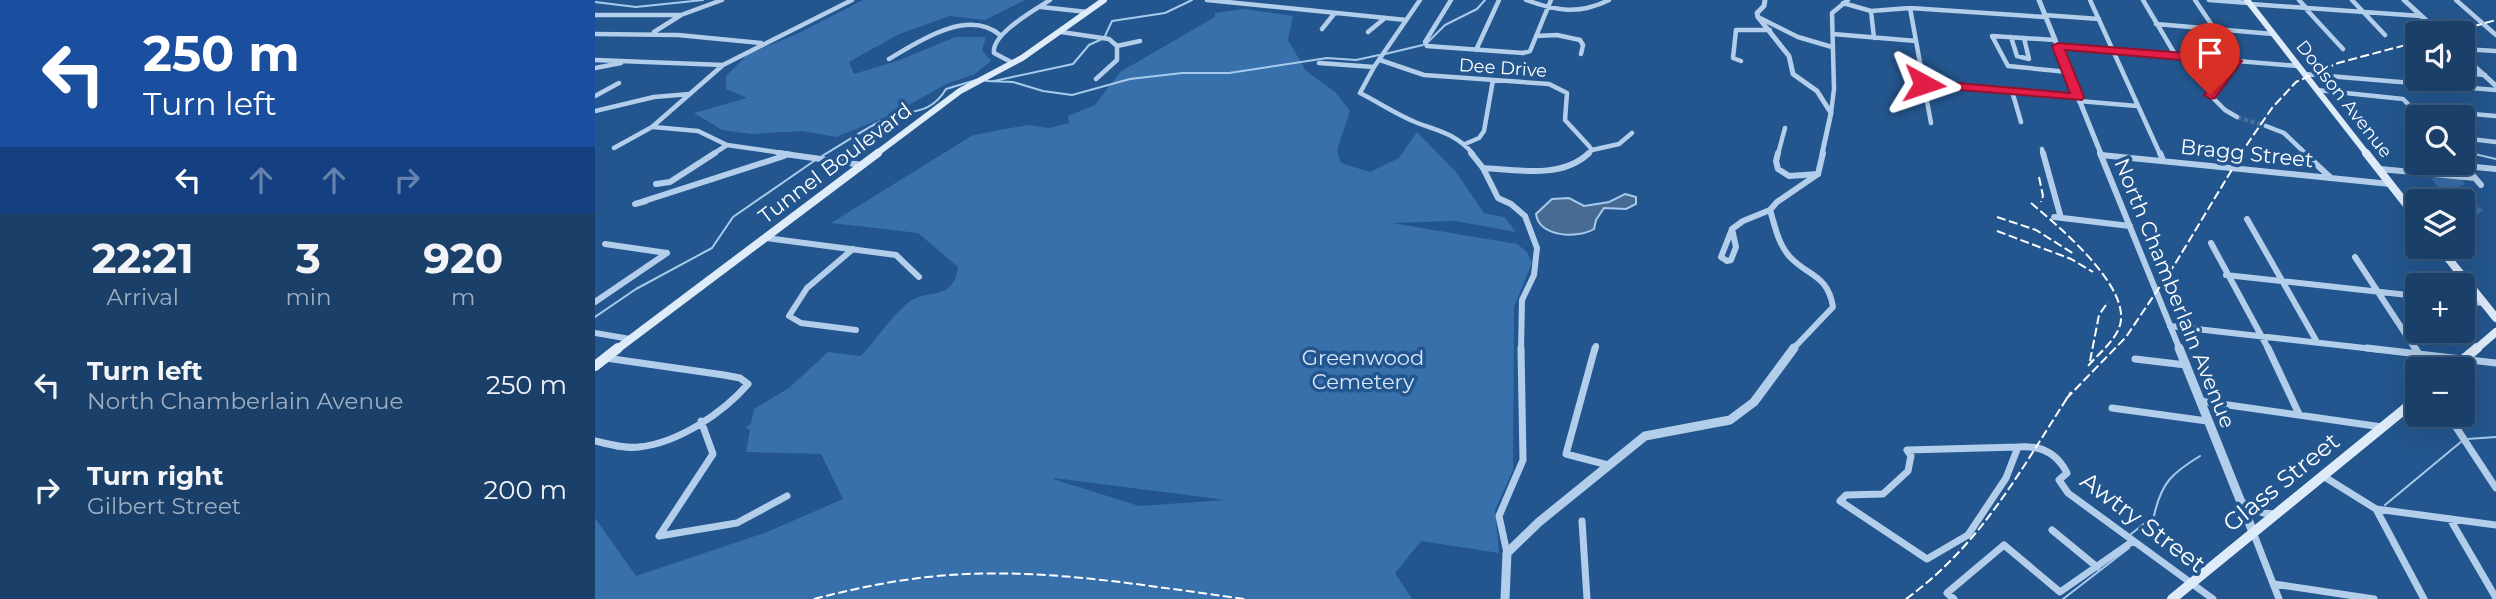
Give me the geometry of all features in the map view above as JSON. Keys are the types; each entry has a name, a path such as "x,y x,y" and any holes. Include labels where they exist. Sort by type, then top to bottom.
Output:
{"main road":[{"name":"Tunnel Boulevard","path":"595,366 960,91 1013,63 1104,0"},
{"name":"Dodson Avenue","path":"2248,2 2405,203"},
{"path":"2449,259 2496,318"},
{"path":"2465,357 2496,332"},
{"name":"Glass Street","path":"2172,599 2405,409"}],"street":[{"path":"652,33 681,15 722,0"},
{"path":"614,148 652,127 723,65 852,0"},
{"path":"1013,63 994,53 993,47 1000,35 1051,0"},
{"path":"1207,0 1227,5 1406,20"},
{"path":"1420,0 1374,67 1360,93 1416,122 1445,131 1465,144 1483,169 1498,198 1511,204 1525,216 1537,248 1534,275 1523,300 1520,405 1523,460 1499,516 1507,553 1504,599"},
{"path":"1451,0 1425,42 1427,46 1528,53 1551,0"},
{"path":"1476,50 1499,0"},
{"path":"1526,0 1572,13 1609,0"},
{"path":"1765,0 1764,6 1756,15 1789,56 1793,74 1817,91 1831,113"},
{"name":"North Chamberlain Avenue","path":"2039,0 2279,599"},
{"path":"2090,0 2163,160"},
{"path":"2143,0 2176,56"},
{"path":"2195,0 2236,61"},
{"path":"2209,0 2421,16"},
{"path":"2299,0 2343,49"},
{"path":"2352,0 2385,35"},
{"path":"2404,0 2427,21"},
{"path":"2456,0 2496,35"},
{"path":"1731,227 1736,247 1731,260 1727,261 1721,257 1725,236 1731,227 1770,211 1777,202 1818,174 1834,89 1832,13 1846,2 1871,11 1910,8 2099,19"},
{"path":"1041,7 1087,12"},
{"path":"1910,8 1931,123"},
{"path":"1871,11 1874,38"},
{"path":"1322,29 1333,14"},
{"path":"595,15 681,15"},
{"path":"1758,17 1798,37 1832,47"},
{"path":"1368,32 1385,18"},
{"path":"943,21 950,28"},
{"path":"2156,24 2273,34"},
{"path":"2484,24 2496,25"},
{"path":"889,59 950,28 987,26 997,30 1000,35"},
{"path":"1741,61 1734,58 1736,30 1770,30"},
{"path":"1061,32 1109,39 1117,46 1117,60 1096,79"},
{"path":"595,34 652,33 763,43"},
{"path":"1833,34 1916,41"},
{"path":"1536,36 1557,35 1580,40 1583,45 1581,54"},
{"path":"2068,72 2008,66 1993,36 2113,51 2298,66"},
{"path":"2011,37 2017,56 2029,59 2031,58 2024,38"},
{"path":"1117,46 1140,41"},
{"path":"2475,50 2496,51"},
{"path":"595,60 723,65"},
{"path":"595,68 647,60"},
{"name":"Dee Drive","path":"1380,60 1397,63 1412,72 1424,75 1549,83 1563,89 1569,97 1564,109 1566,123 1592,150"},
{"path":"2236,61 2210,95 2225,110 2237,117"},
{"path":"1319,63 1374,67"},
{"path":"2475,67 2496,88"},
{"path":"2304,74 2496,88"},
{"path":"2475,75 2496,77"},
{"path":"1465,144 1479,138 1484,131 1493,80"},
{"path":"595,96 619,83"},
{"path":"1924,84 2137,106"},
{"path":"2317,90 2403,99 2410,105"},
{"path":"2012,91 2021,122"},
{"path":"595,111 670,94 690,94"},
{"path":"2475,114 2496,116"},
{"path":"2266,126 2284,133 2331,178"},
{"path":"652,127 698,131 727,145 863,165"},
{"path":"1786,128 1776,161 1778,169 1790,176 1818,174"},
{"path":"1483,169 1555,170 1585,159 1592,150 1616,145 1628,139 1632,133"},
{"path":"2475,140 2496,142"},
{"path":"656,184 670,183 727,145"},
{"path":"2042,149 2058,217 2130,226"},
{"path":"646,201 786,155"},
{"name":"Bragg Street","path":"2101,155 2390,184"},
{"path":"2475,166 2496,169"},
{"path":"2380,169 2475,178"},
{"path":"2473,175 2481,185"},
{"path":"1507,553 1539,522 1645,436 1730,420 1754,402 1790,352 1833,307 1832,292 1824,280 1797,264 1783,247 1770,211"},
{"path":"2247,219 2317,342"},
{"path":"766,238 896,255 919,277"},
{"path":"2211,243 2226,275 2262,336 2299,414"},
{"path":"595,302 667,253 605,244"},
{"path":"853,249 806,292 791,309 789,316 801,323 856,330"},
{"path":"2354,257 2419,354"},
{"path":"2226,275 2405,295"},
{"path":"2475,302 2484,303"},
{"path":"2170,326 2445,357"},
{"path":"595,333 630,339"},
{"path":"1596,346 1566,454 1608,465"},
{"path":"595,441 628,447 643,446 702,421 741,394 748,384 740,378 606,358"},
{"path":"2135,359 2186,365"},
{"path":"2475,360 2496,363"},
{"path":"2199,401 2382,427"},
{"path":"2112,408 2207,421"},
{"path":"702,421 713,454 659,536 737,523 787,496"},
{"path":"2456,427 2496,488"},
{"name":"Awtry Street","path":"2018,447 2030,445 2049,452 2064,464 2067,473 2059,480 2068,493 2213,599"},
{"path":"2018,447 2006,478 1968,535 1927,559 1840,501 1846,495 1883,494 1890,489 1908,471 1911,456 1907,450 2018,447"},
{"path":"2322,476 2376,509 2496,525"},
{"path":"2240,500 2263,513 2275,514"},
{"path":"2376,509 2424,599"},
{"path":"2450,519 2496,598"},
{"path":"1582,521 1587,599"},
{"path":"2052,530 2097,567"},
{"path":"1951,596 2004,545 2060,592 2133,541"},
{"path":"2274,584 2374,599"}],"green space":[{"path":"863,0 1025,0 985,20 950,16 899,34 849,62 854,74 900,60 955,37 986,37 982,50 991,61 975,74 946,84 893,114 836,137 802,131 751,134 722,130 694,113 747,98 726,89 726,76 748,54 797,34"},
{"name":"Greenwood Cemetery","path":"1244,9 1293,16 1288,40 1306,71 1335,92 1350,111 1337,150 1341,163 1370,172 1399,158 1417,132 1456,172 1484,213 1504,217 1516,232 1455,221 1392,223 1517,244 1527,252 1532,263 1514,307 1513,470 1495,510 1499,553 1421,541 1395,573 1412,599 595,599 595,518 636,576 767,532 843,499 821,454 746,452 750,430 746,428 751,423 754,409 789,388 828,352 861,356 890,320 909,302 946,290 955,278 958,267 918,233 831,223 973,135 1028,125 1049,128 1069,123 1068,116 1095,105 1120,72 1215,17 1215,13","holes":["1054,478 1226,500 1139,506"]},
{"path":"2431,178 2462,179 2465,184 2459,187 2460,189 2439,189"},
{"path":"2475,204 2483,210 2475,216"}],"shaded area":[{"path":"1625,194 1636,197 1636,204 1626,209 1604,208 1594,229 1587,232 1569,235 1551,231 1539,222 1536,214 1552,199 1569,198 1584,206 1609,202"}],"waterway":[{"path":"595,2 636,7 703,0"},
{"path":"1105,36 1112,21 1165,13 1192,0"},
{"path":"1428,42 1445,25 1477,9 1485,0"},
{"path":"994,81 1073,64 1089,45 1102,39"},
{"path":"1385,54 1423,45"},
{"path":"986,81 1013,82 1043,91 1072,95 1130,79 1182,73 1229,73 1327,58 1356,60 1379,55"},
{"path":"822,156 879,122 924,108 939,98 946,89 976,80"},
{"path":"2475,154 2496,159"},
{"path":"595,317 636,289 712,248 733,217 814,161"},
{"path":"2467,439 2496,437"},
{"path":"2385,505 2462,441"},
{"path":"2131,534 2154,516 2160,495 2169,480 2200,456"},
{"path":"2063,599 2129,548"}],"tunnel":[{"path":"2237,117 2266,126"}],"railway":[{"path":"2475,26 2496,20"},
{"path":"2068,397 2126,337 2175,264 2248,143 2272,108 2296,82 2338,63 2405,45"},
{"path":"2039,177 2043,196 2041,202"},
{"path":"2031,203 2091,259 2116,295 2121,312 2119,328 2088,366"},
{"path":"1997,217 2036,230 2074,254"},
{"path":"1997,231 2071,259 2093,272"},
{"path":"2090,361 2099,315 2108,302"},
{"path":"2068,397 2071,392"},
{"path":"1906,599 1933,577 1978,530 2017,477 2068,397"},
{"path":"814,599 909,579 1002,573 1107,580 1245,599"}],"route":[{"path":"1924,84 2077,97 2058,46 2236,61 2210,95"}]}
